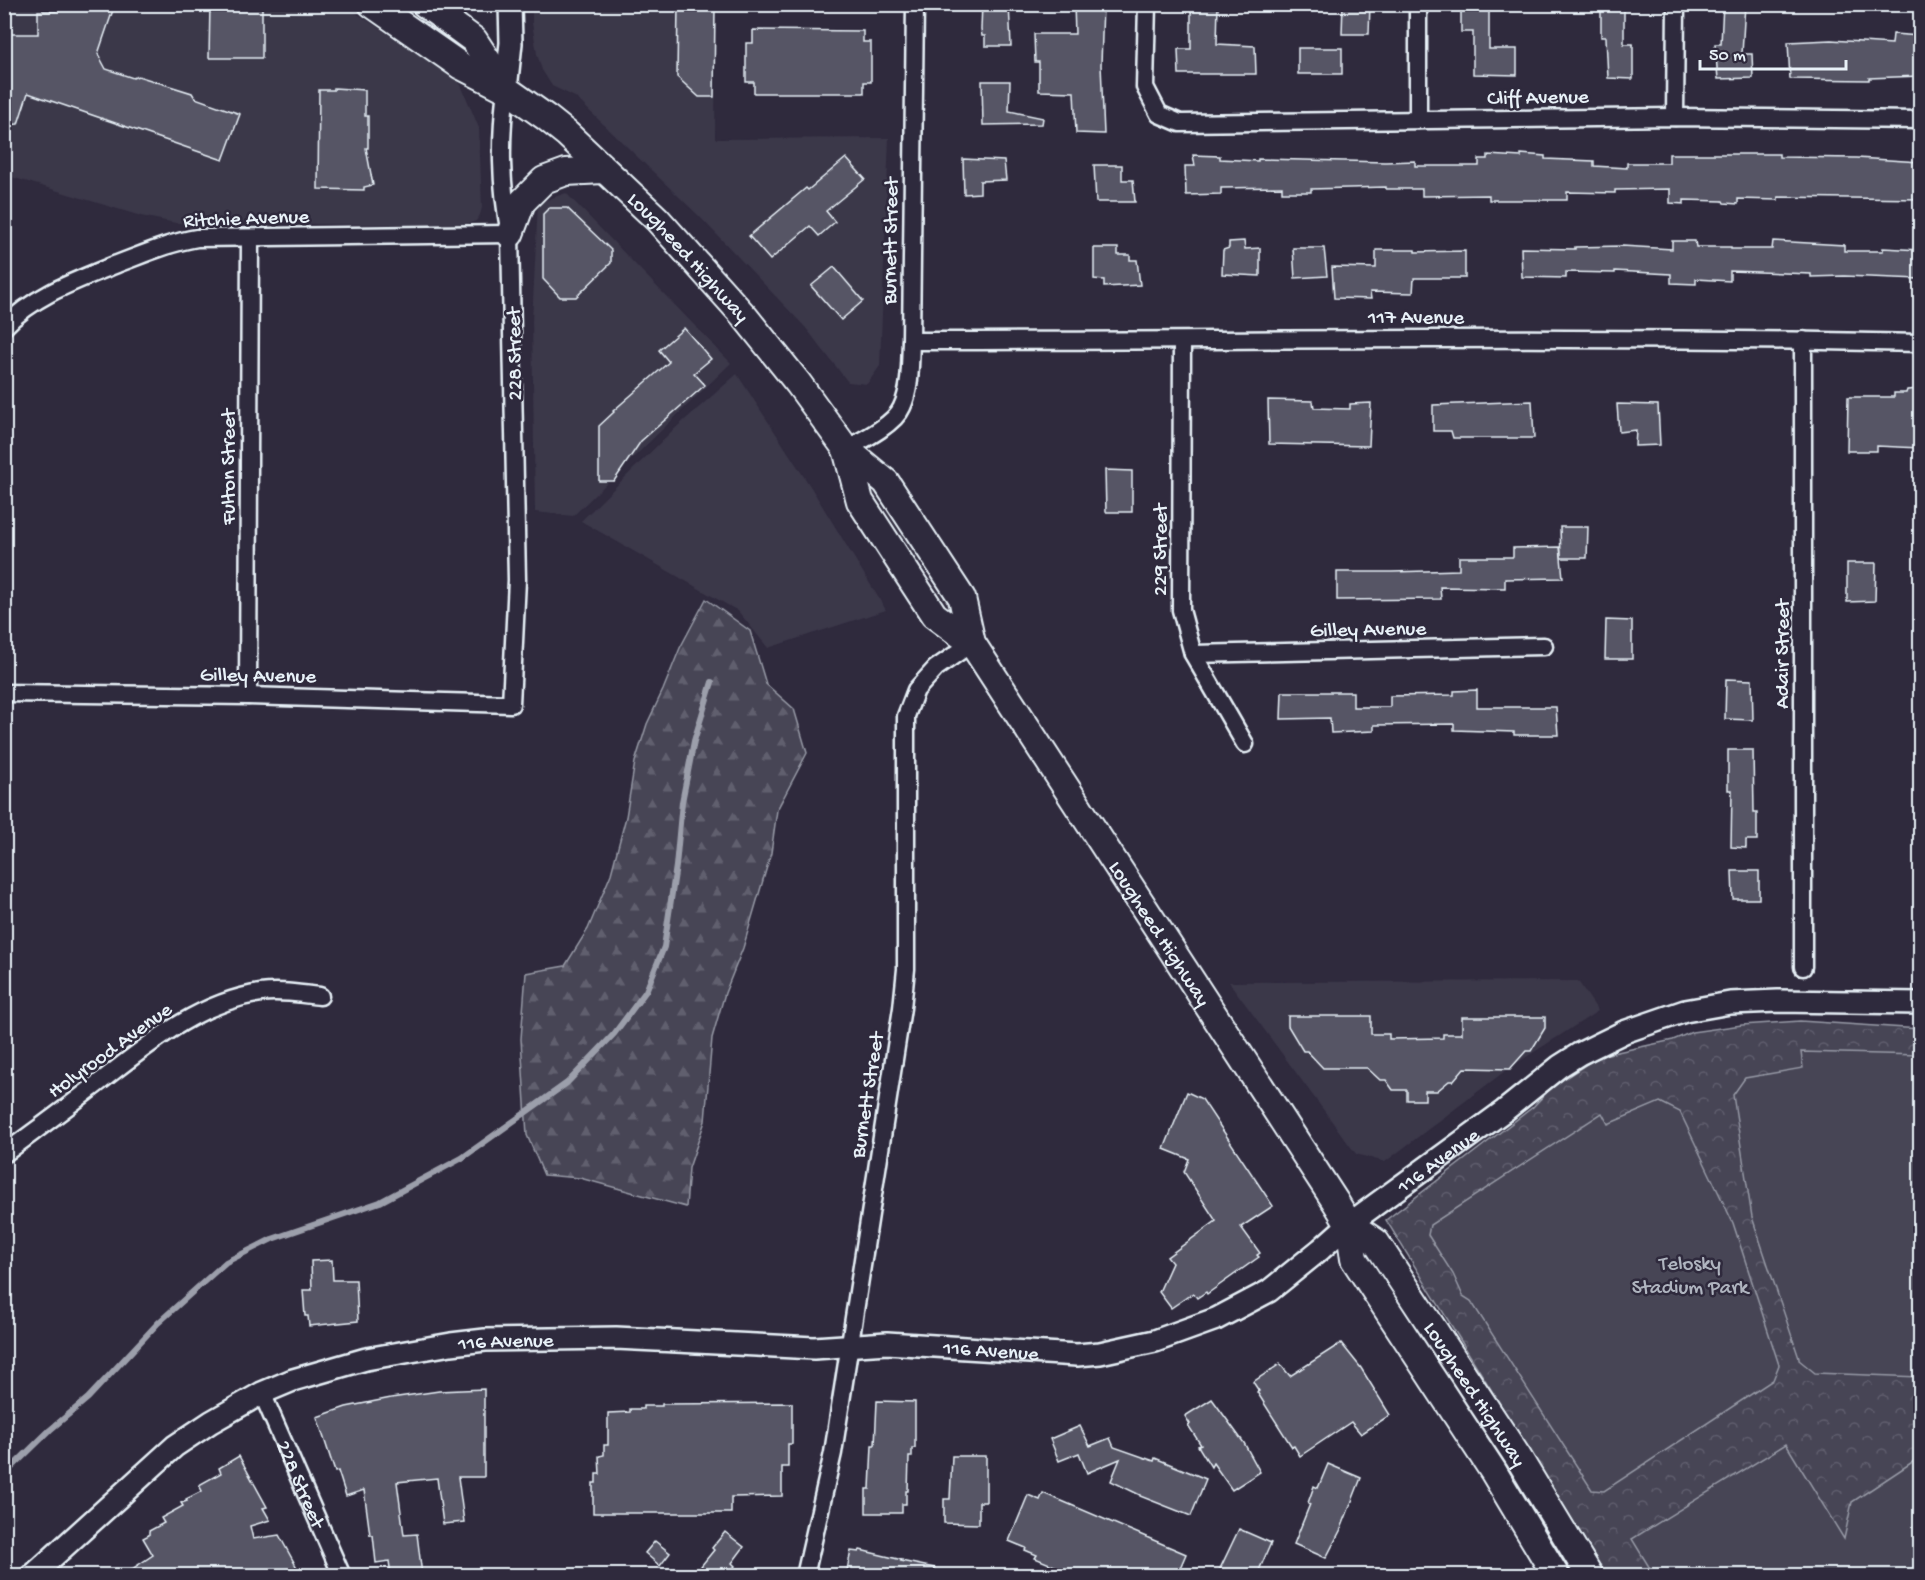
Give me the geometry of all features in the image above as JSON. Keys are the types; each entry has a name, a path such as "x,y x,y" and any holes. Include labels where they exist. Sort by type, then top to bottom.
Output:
{"main road":[{"name":"Lougheed Highway","path":"372,4 460,66 506,89 567,134 657,219 745,317 798,382 846,449 886,482 962,598 972,643 1349,1224 1376,1242 1518,1457 1590,1575"},
{"name":"Lougheed Highway","path":"431,5 474,40 506,89"},
{"path":"510,234 522,202 544,180 566,172 603,170"},
{"name":"Lougheed Highway","path":"1349,1224 1354,1259 1493,1471 1556,1575"}],"street":[{"name":"228 Street","path":"510,4 511,43 500,153 503,195 510,234 517,580 511,704"},
{"name":"Burnett Street","path":"846,449 875,434 899,413 909,379 915,4"},
{"name":"Cliff Avenue","path":"1146,4 1145,87 1159,114 1180,123 1675,117 1920,120"},
{"path":"1418,4 1418,120"},
{"path":"1675,117 1676,4"},
{"name":"Ritchie Avenue","path":"4,327 38,299 75,281 172,242 196,238 510,234"},
{"name":"Fulton Street","path":"248,696 250,238"},
{"name":"117 Avenue","path":"911,341 1432,339 1803,340 1920,343"},
{"name":"Adair Street","path":"1803,340 1803,967"},
{"name":"229 Street","path":"1182,341 1181,610 1193,654 1245,744"},
{"name":"Burnett Street","path":"805,1575 833,1453 901,1019 906,969 906,716 916,690 936,668 972,643"},
{"name":"Gilley Avenue","path":"1193,654 1544,646"},
{"name":"Gilley Avenue","path":"4,693 248,696 511,704"},
{"name":"Holyrood Avenue","path":"4,1154 133,1054 186,1020 241,997 262,992 279,991 320,996"},
{"name":"116 Avenue","path":"32,1575 175,1446 262,1393 293,1380 366,1359 485,1340 616,1338 814,1348 887,1343 1077,1354 1135,1347 1216,1319 1269,1291 1349,1224 1504,1111 1560,1066 1579,1053 1624,1032 1685,1011 1730,1003 1778,1001 1920,1003"},
{"name":"228 Street","path":"262,1393 342,1575"}],"shaded area":[{"path":"4,5 344,5 441,69 461,85 479,128 482,208 480,215 476,221 465,225 176,223 141,216 5,175"},
{"path":"532,5 716,5 715,139 889,138 880,366 867,384 848,382 805,327 699,216 575,97 552,86 542,70 537,54 532,23"},
{"path":"566,193 731,363 573,516 535,512 532,321 538,203"},
{"path":"737,374 812,489 886,610 768,648 738,611 581,521 671,432"},
{"path":"1578,981 1598,1011 1509,1068 1385,1162 1356,1154 1229,982"}],"green space":[{"path":"706,599 750,631 766,684 794,709 807,753 777,810 771,853 743,948 725,993 712,1038 705,1121 689,1168 686,1207 580,1178 544,1175 527,1135 521,1039 526,973 565,966 588,929 611,874 626,817 635,762 647,724 680,648"},
{"name":"Telosky Stadium Park","path":"1800,1021 1920,1029 1920,1575 1606,1575 1386,1220 1533,1107 1553,1086 1599,1056 1673,1040 1692,1032 1742,1025"},
{"path":"1801,1052 1920,1055 1920,1377 1815,1373 1799,1360 1752,1217 1733,1095 1745,1078 1803,1068"},
{"path":"1660,1102 1680,1112 1733,1223 1779,1365 1773,1380 1604,1491 1592,1490 1471,1301 1463,1296 1453,1274 1428,1235 1430,1225 1602,1113 1608,1124"},
{"path":"1786,1444 1844,1539 1852,1502 1920,1457 1920,1575 1654,1575 1632,1539"}],"building":[{"path":"58,4 115,4 98,54 106,69 133,78 138,76 192,93 195,98 240,114 223,160 28,93 18,124 4,125 4,34 38,34 38,11 56,11"},
{"path":"210,4 262,4 262,58 209,58"},
{"path":"678,4 715,4 714,97 699,97 677,77"},
{"path":"982,4 1009,4 1011,46 985,46 985,36 982,36 981,29"},
{"path":"1074,4 1103,4 1101,65 1104,134 1076,133 1074,92 1039,91 1039,62 1035,62 1034,34 1075,34"},
{"path":"1191,4 1218,4 1217,44 1255,46 1256,74 1179,74 1178,49 1191,49"},
{"path":"1343,4 1370,4 1369,34 1342,34"},
{"path":"1461,4 1489,4 1489,49 1517,49 1517,75 1473,74 1473,32 1461,32"},
{"path":"1601,4 1624,4 1624,44 1633,44 1633,79 1608,78 1606,37 1601,37"},
{"path":"1723,4 1745,4 1742,54 1752,54 1753,78 1718,79 1715,44 1721,44"},
{"path":"753,30 863,31 863,42 871,42 871,82 864,82 864,93 754,93 754,82 746,82 746,43 753,43"},
{"path":"1893,34 1920,36 1920,76 1869,78 1869,80 1790,79 1788,42 1831,40 1892,44"},
{"path":"1298,48 1342,48 1342,74 1298,74"},
{"path":"982,81 1010,81 1009,111 1043,118 1042,124 983,125"},
{"path":"334,88 365,90 365,116 368,116 368,148 366,148 373,185 364,187 364,190 318,189 319,90 334,90"},
{"path":"1521,154 1545,156 1545,159 1594,161 1594,166 1627,168 1627,163 1669,163 1669,154 1779,154 1779,157 1920,162 1920,199 1778,197 1778,200 1738,199 1738,204 1723,201 1684,200 1684,204 1670,203 1670,189 1615,190 1615,193 1567,192 1567,200 1489,200 1489,195 1422,196 1422,189 1386,189 1386,187 1311,189 1311,192 1282,192 1282,187 1221,188 1221,194 1186,195 1185,166 1195,166 1193,155 1258,161 1258,159 1415,161 1415,166 1479,166 1479,159 1488,159 1488,155 1521,157"},
{"path":"846,158 865,179 826,211 835,222 819,236 810,226 770,260 749,236"},
{"path":"963,159 1004,161 1006,180 980,181 980,193 964,194"},
{"path":"1094,165 1122,165 1122,180 1133,180 1135,202 1096,202"},
{"path":"549,208 567,208 611,250 611,263 576,297 560,297 543,279 543,214"},
{"path":"1244,241 1245,249 1260,248 1260,276 1222,274 1223,250 1229,248 1229,242"},
{"path":"1672,241 1695,241 1696,247 1731,247 1731,249 1772,249 1773,241 1844,245 1844,251 1883,251 1883,248 1920,250 1920,279 1811,277 1811,274 1730,271 1730,281 1696,279 1696,284 1671,283 1671,274 1615,271 1615,273 1566,272 1566,278 1522,277 1521,248 1575,249 1575,247 1622,246 1672,249"},
{"path":"1094,248 1118,248 1118,255 1130,255 1130,260 1137,260 1140,285 1104,287 1104,280 1094,279"},
{"path":"1293,248 1324,248 1327,276 1295,278"},
{"path":"1376,250 1465,251 1465,278 1414,278 1413,293 1370,292 1371,299 1334,298 1332,267 1376,268"},
{"path":"834,267 863,301 841,320 811,286"},
{"path":"684,328 711,359 694,373 705,385 641,441 614,481 599,481 599,426 669,362 659,350"},
{"path":"1920,389 1920,448 1877,446 1877,451 1847,451 1848,397 1894,397 1894,393 1906,393 1907,390"},
{"path":"1268,400 1313,401 1314,408 1350,409 1350,404 1371,403 1369,446 1269,444"},
{"path":"1532,401 1534,438 1453,438 1451,431 1433,431 1433,405"},
{"path":"1617,404 1658,405 1660,445 1635,446 1636,430 1619,432"},
{"path":"1105,470 1132,471 1132,512 1106,512"},
{"path":"1560,527 1588,527 1587,558 1561,558"},
{"path":"1560,547 1563,578 1505,579 1505,588 1440,587 1441,599 1337,600 1337,572 1459,570 1459,557 1513,557 1513,548"},
{"path":"1847,563 1876,563 1875,601 1847,602"},
{"path":"1606,620 1632,621 1632,659 1605,659"},
{"path":"1726,679 1752,680 1753,720 1725,719"},
{"path":"1477,690 1477,707 1556,707 1558,735 1514,735 1514,732 1454,730 1454,724 1374,725 1374,731 1331,733 1330,718 1281,719 1282,692 1353,692 1353,707 1390,707 1390,696 1454,695 1454,691"},
{"path":"1728,750 1753,750 1757,840 1746,840 1746,848 1731,847 1732,790 1728,790"},
{"path":"1732,871 1759,871 1759,899 1733,899"},
{"path":"1288,1016 1371,1016 1371,1034 1389,1034 1389,1039 1443,1038 1443,1034 1462,1034 1462,1017 1545,1017 1545,1028 1531,1051 1526,1051 1510,1069 1464,1068 1453,1081 1449,1081 1437,1091 1425,1091 1425,1100 1407,1100 1407,1090 1393,1090 1386,1080 1380,1080 1367,1068 1323,1068 1307,1051 1303,1051 1288,1026"},
{"path":"1187,1092 1202,1099 1273,1206 1241,1227 1260,1253 1257,1255 1259,1257 1207,1294 1206,1292 1197,1298 1193,1293 1171,1308 1159,1292 1172,1263 1167,1257 1216,1221 1184,1172 1189,1159 1164,1149"},
{"path":"332,1260 333,1280 356,1280 358,1321 309,1326 308,1316 305,1316 303,1290 312,1290 311,1261"},
{"path":"1341,1343 1361,1368 1390,1415 1361,1434 1351,1422 1300,1456 1257,1392 1259,1391 1253,1382 1280,1364 1290,1376"},
{"path":"484,1389 484,1477 458,1477 464,1522 443,1524 437,1478 397,1482 404,1535 417,1534 422,1575 391,1575 389,1561 376,1563 364,1490 346,1496 338,1471 335,1472 317,1417 346,1407 391,1398 439,1391"},
{"path":"1212,1399 1244,1443 1260,1472 1232,1490 1213,1463 1211,1467 1198,1446 1201,1445 1185,1416"},
{"path":"877,1401 915,1402 915,1448 912,1448 912,1457 909,1457 908,1491 906,1491 906,1504 902,1504 902,1513 866,1513 866,1489 870,1489"},
{"path":"792,1403 792,1444 788,1444 788,1467 782,1467 782,1496 731,1497 731,1513 593,1513 593,1483 596,1483 596,1474 600,1474 599,1456 604,1455 604,1445 608,1445 608,1413 630,1412 630,1409 643,1409 643,1406 662,1406 662,1404"},
{"path":"1080,1426 1090,1446 1110,1438 1114,1447 1154,1461 1155,1458 1206,1479 1191,1516 1140,1496 1111,1481 1120,1459 1087,1473 1079,1453 1059,1461 1050,1439"},
{"path":"239,1456 267,1507 263,1508 270,1520 250,1526 253,1539 279,1535 301,1575 167,1575 165,1573 123,1575 153,1555 143,1538 149,1535 149,1531 164,1523 161,1518 183,1506 181,1503 187,1501 186,1499 202,1491 199,1485 221,1473 219,1468"},
{"path":"952,1456 986,1456 986,1502 979,1502 979,1524 944,1523 944,1499 950,1499"},
{"path":"1328,1464 1361,1478 1341,1529 1326,1558 1294,1544 1310,1504 1308,1503 1314,1486 1318,1488"},
{"path":"1043,1493 1186,1554 1177,1575 1076,1575 1035,1558 1037,1555 1009,1541 1028,1495 1040,1500"},
{"path":"1239,1529 1271,1543 1257,1575 1217,1575"},
{"path":"725,1532 744,1547 732,1563 735,1566 727,1575 713,1575 701,1566"},
{"path":"655,1541 670,1553 660,1566 645,1553"},
{"path":"860,1550 935,1568 934,1575 852,1575 853,1571 847,1570 851,1551 859,1552"}],"waterway":[{"path":"4,1475 50,1430 88,1398 158,1323 226,1262 272,1239 380,1202 462,1158 567,1083 614,1034 646,991 664,947 676,866 682,802 694,741 712,682"}]}
